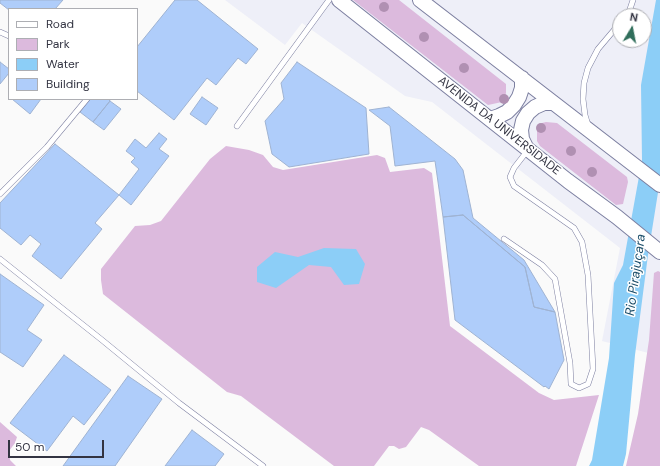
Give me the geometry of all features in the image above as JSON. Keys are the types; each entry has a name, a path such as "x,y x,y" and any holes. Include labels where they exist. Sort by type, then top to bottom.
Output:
{"main road":[{"name":"AVENIDA DA UNIVERSIDADE","path":"339,0 568,181 660,251"},
{"path":"420,0 660,185"},
{"path":"490,119 507,112 514,105 521,93 522,78"},
{"path":"527,148 522,139 521,130 523,121 528,113 540,105 553,103"}],"lane":[{"path":"237,126 329,0"},
{"path":"589,130 583,99 584,83 588,68 598,49 612,32"},
{"path":"0,194 47,147 86,100"},
{"path":"504,239 542,265 555,279 570,364 571,384 579,388 588,384 592,369 588,275 582,242 574,228 514,186 510,177 527,148"},
{"path":"0,259 179,403 263,466"}],"shaded area":[{"path":"225,0 660,0 660,356 602,341 620,248 432,102 405,96 302,23 285,45"}],"green space":[{"path":"353,0 399,0 506,84 506,93 502,102 488,105"},
{"path":"542,123 557,123 627,177 628,182 623,204 616,205 540,146 537,141 537,130"},
{"path":"226,146 249,150 263,155 273,167 283,170 377,155 385,158 390,172 424,168 432,173 450,326 539,393 554,400 599,395 576,466 479,466 429,430 421,427 406,447 399,449 394,446 389,446 374,466 334,466 241,396 227,392 103,294 101,269 135,226 150,225 161,221 210,159"},
{"path":"658,271 660,272 660,466 626,466 638,414 649,340 654,273"},
{"path":"0,422 17,437 15,443 9,451 10,460 16,466 0,466"}],"water":[{"name":"Rio Pirajuçara","path":"656,0 660,0 660,180 648,255 635,355 626,454 623,466 589,466 592,460 609,358 614,283 623,265 642,160 641,85 648,48 652,48 652,23"},
{"path":"324,248 356,249 365,264 359,284 344,285 331,267 309,265 276,288 257,282 257,267 275,252 298,257"}],"building":[{"path":"0,0 63,0 56,8 8,8 8,9 0,3"},
{"path":"175,0 197,0 258,49 246,64 238,58 216,85 207,78 174,120 138,92 138,46"},
{"path":"0,62 8,68 8,74 0,84"},
{"path":"297,62 366,108 369,154 289,167 272,154 265,121 284,99 281,83"},
{"path":"202,97 218,108 206,125 190,114"},
{"path":"13,100 40,100 30,114"},
{"path":"89,100 110,101 93,122 80,112"},
{"path":"110,101 121,109 104,130 93,122"},
{"path":"389,107 455,159 463,170 473,218 524,260 555,312 534,307 525,267 463,215 443,217 435,161 395,166 390,126 369,110"},
{"path":"159,133 167,139 159,149 169,156 131,205 119,195 139,169 131,162 135,158 126,151 135,139 146,148"},
{"path":"55,144 119,195 95,223 102,229 61,279 32,256 41,244 30,235 21,245 0,228 0,203"},
{"path":"463,215 525,267 534,307 555,312 564,360 549,389 545,386 544,387 455,320 443,217"},
{"path":"0,274 44,305 27,330 42,340 23,367 0,352"},
{"path":"64,355 111,390 84,425 73,416 47,451 10,423"},
{"path":"128,376 162,399 115,466 63,466"},
{"path":"192,430 224,454 215,466 165,466"}]}
